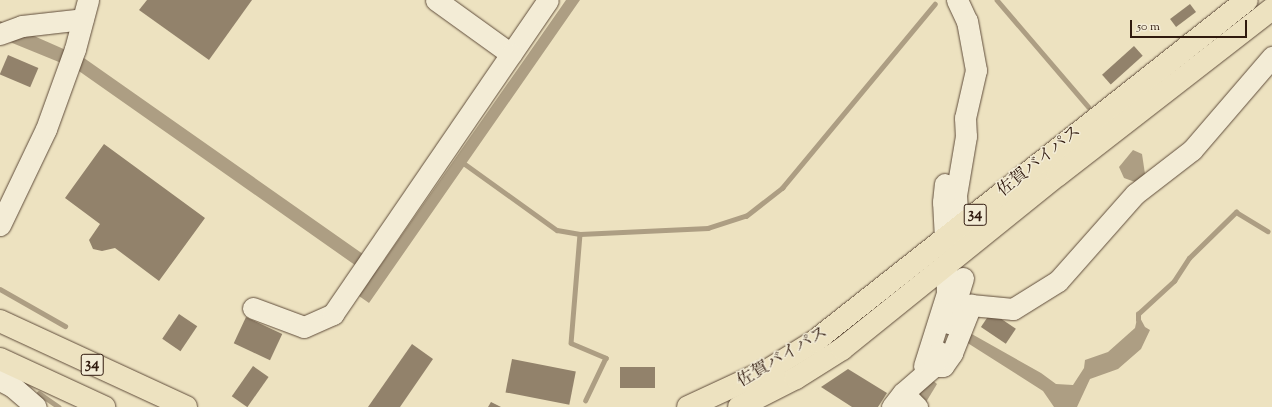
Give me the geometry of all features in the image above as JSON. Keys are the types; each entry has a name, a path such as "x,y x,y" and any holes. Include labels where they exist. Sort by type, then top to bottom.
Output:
{"highway":[{"name":"佐賀バイパス","path":"688,407 768,370 815,341 1247,0"},
{"name":"佐賀バイパス","path":"739,407 796,378 842,349 1272,9"},
{"name":"34","path":"0,321 186,407"},
{"name":"34","path":"0,359 104,407"}],"street":[{"path":"436,0 511,54"},
{"path":"253,308 304,327 333,314 361,276 548,0"},
{"path":"957,0 967,21 976,70 965,118 966,136 956,195 957,208"},
{"path":"0,34 22,26 85,10 75,50 46,128 0,225"},
{"path":"927,372 943,366 952,353 971,304 1013,309 1058,281 1135,194 1192,150 1272,57"},
{"path":"944,239 942,202 952,135 965,118"},
{"path":"927,372 947,293 946,266"},
{"path":"904,402 927,372 963,278"},
{"path":"0,380 13,387 36,407"}],"shaded area":[{"path":"566,0 580,0 369,303 359,296 372,277 76,69 0,38 0,21 84,58 380,266"},
{"path":"1133,150 1142,154 1145,174 1135,182 1124,178 1119,167"},
{"path":"1138,314 1145,327 1150,330 1141,349 1118,369 1090,379 1077,407 1054,407 1043,391 966,342 970,333 1041,373 1056,384 1073,385 1084,368 1085,360 1108,352 1135,328"},
{"path":"931,379 937,384 923,407 904,407"}],"building":[{"path":"147,0 252,0 209,60 139,10"},
{"path":"1190,4 1196,12 1176,27 1170,19"},
{"path":"1134,46 1143,56 1111,84 1102,75"},
{"path":"8,55 38,68 30,87 0,74"},
{"path":"104,144 205,218 159,281 115,248 102,251 93,249 89,240 100,224 65,198"},
{"path":"991,312 1016,329 1006,344 981,327"},
{"path":"179,314 197,326 180,351 162,339"},
{"path":"246,317 282,334 270,360 234,343"},
{"path":"412,344 433,359 400,407 368,407"},
{"path":"512,359 576,371 569,405 506,392"},
{"path":"253,366 269,377 247,407 232,396"},
{"path":"620,367 655,367 655,388 620,388"},
{"path":"848,369 887,393 878,407 852,407 821,387"},
{"path":"491,402 501,407 488,407"}],"waterway":[{"path":"997,0 1088,106"},
{"path":"465,164 557,230 580,234 708,228 746,216 782,188 935,4"},
{"path":"1138,320 1138,314 1174,281 1189,258 1236,212 1268,231"},
{"path":"580,234 571,343 606,358 586,400"},
{"path":"0,289 65,326"},
{"path":"39,393 59,407"}]}
